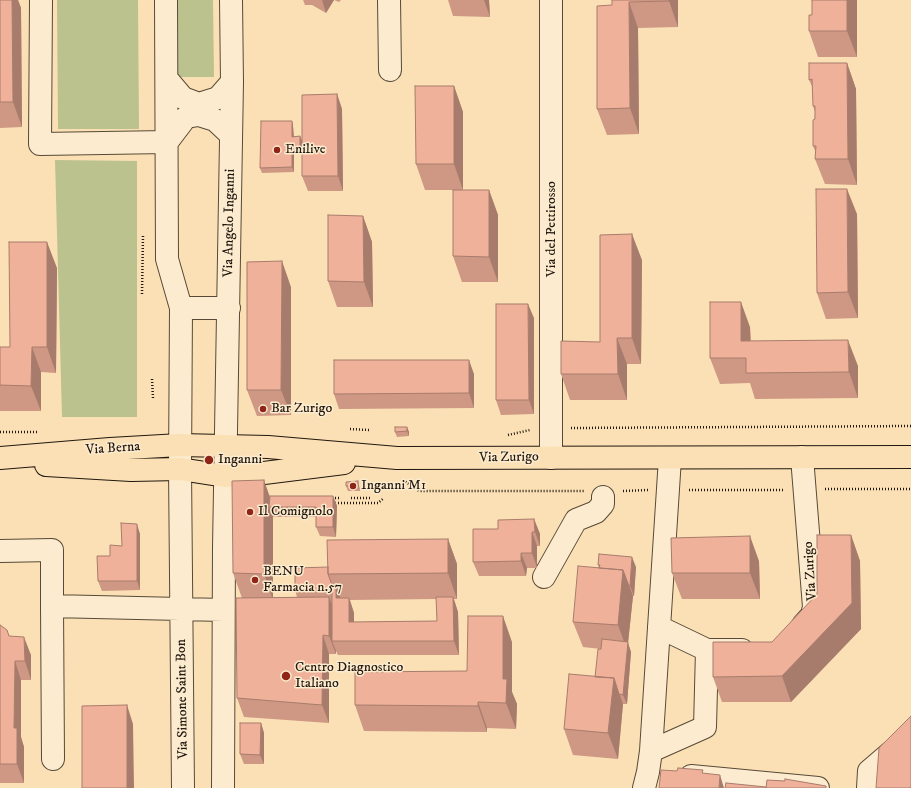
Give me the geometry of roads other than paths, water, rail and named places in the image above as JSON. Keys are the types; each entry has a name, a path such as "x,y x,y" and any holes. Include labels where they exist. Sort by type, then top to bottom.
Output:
{"main road":[{"name":"Via Berna","path":"0,458 180,445 226,447"},
{"name":"Via Zurigo","path":"226,447 268,446 397,458"},
{"name":"Via Zurigo","path":"225,476 397,458 911,457"},
{"name":"Via Berna","path":"0,463 131,470 180,469 225,476"}],"street":[{"path":"41,0 40,144 167,142"},
{"path":"166,0 167,259 180,308 180,445"},
{"name":"Via Angelo Inganni","path":"226,447 232,82 231,0"},
{"path":"389,0 390,70"},
{"name":"Via del Pettirosso","path":"551,0 552,458"},
{"path":"167,79 183,98 199,104 218,98 232,82"},
{"path":"167,142 186,117 199,115 215,120 231,135"},
{"path":"180,308 229,308"},
{"name":"Via Simone Saint Bon","path":"180,445 183,788"},
{"path":"223,788 223,610 226,447"},
{"name":"Via Zurigo","path":"792,636 812,615 814,607 802,457"},
{"path":"656,771 659,627 670,458"},
{"path":"544,577 576,520 596,512 603,504 602,493"},
{"path":"0,551 52,550 53,759"},
{"path":"52,606 223,610"},
{"path":"659,627 707,650 762,649"},
{"path":"656,771 706,728 707,650"},
{"path":"868,788 869,771 911,735"},
{"path":"656,771 818,788"}],"place":[{"name":"Enilive","path":"277,150"},
{"name":"Bar Zurigo","path":"263,409"},
{"name":"Inganni","path":"209,460"},
{"name":"Inganni M1","path":"353,486"},
{"name":"Il Comignolo","path":"250,512"},
{"name":"BENU Farmacia n.57","path":"255,580"},
{"name":"Centro Diagnostico Italiano","path":"286,676"}]}
